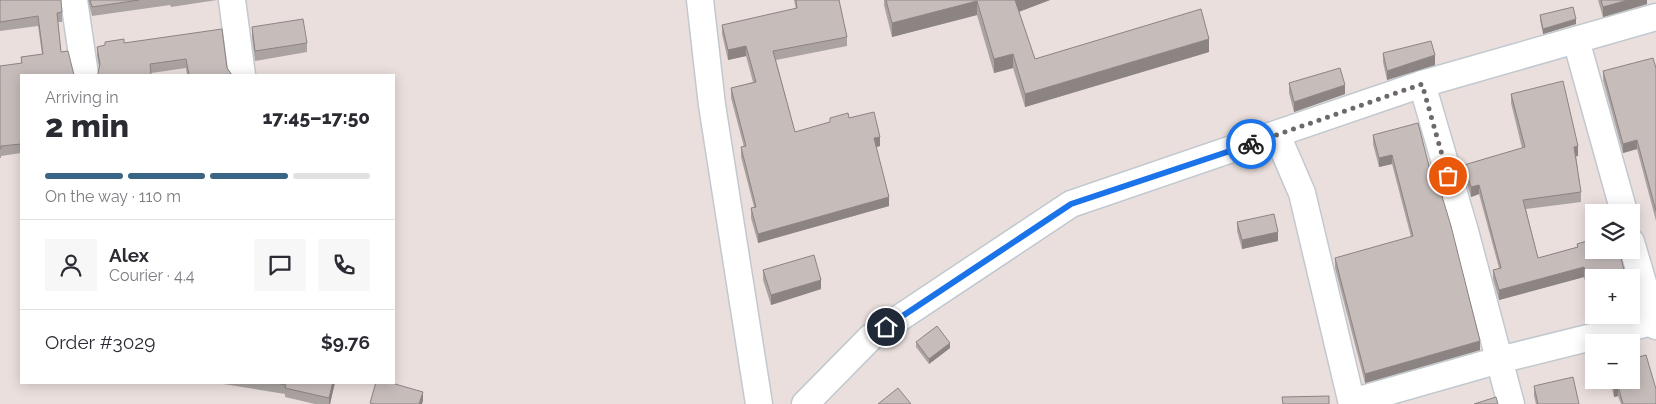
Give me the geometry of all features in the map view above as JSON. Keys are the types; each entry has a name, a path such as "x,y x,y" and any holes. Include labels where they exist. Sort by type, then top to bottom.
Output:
{"street":[{"path":"74,0 85,74"},
{"path":"232,0 242,74"},
{"path":"700,0 712,105 759,404"},
{"path":"805,404 871,337 1071,204 1277,136 1422,84 1656,17"},
{"path":"1576,40 1622,204"},
{"path":"1422,84 1465,231 1511,404"},
{"path":"1277,136 1302,193 1352,403 1499,360 1656,323 1636,259"}],"building":[{"path":"0,0 61,0 62,12 57,13 61,52 68,51 74,74 20,74 20,144 1,146 0,149 0,66 22,63 21,57 43,54 38,16 0,22"},
{"path":"90,0 139,0 92,7"},
{"path":"796,0 839,0 847,37 773,51 795,132 830,122 830,118 848,113 849,118 874,112 880,137 874,138 889,197 758,234 751,208 756,207 741,147 746,146 731,88 756,82 746,46 728,50 722,25 797,8"},
{"path":"886,0 1015,0 1035,59 1201,9 1209,39 1025,94 1013,54 994,59 977,1 892,23"},
{"path":"1601,0 1628,0 1603,7"},
{"path":"1573,7 1576,19 1543,29 1540,15"},
{"path":"303,19 307,43 255,51 252,27"},
{"path":"222,29 227,68 231,74 189,74 186,59 150,64 151,74 98,74 100,64 97,47 105,45 105,42 124,39 124,43"},
{"path":"1431,41 1435,55 1387,71 1383,53"},
{"path":"1653,58 1656,68 1656,211 1637,140 1623,144 1603,71"},
{"path":"1340,68 1345,85 1294,102 1289,83"},
{"path":"1563,81 1578,146 1574,147 1581,192 1523,200 1538,258 1578,247 1577,244 1585,242 1585,259 1621,259 1624,269 1585,269 1585,271 1584,267 1499,290 1493,270 1501,268 1479,185 1471,187 1464,165 1525,147 1511,94"},
{"path":"1418,123 1431,174 1435,173 1451,226 1480,341 1365,374 1335,258 1413,236 1392,155 1379,158 1373,135"},
{"path":"1274,214 1278,232 1242,240 1237,222"},
{"path":"814,255 821,280 771,295 763,270"},
{"path":"937,326 950,343 929,359 916,342"},
{"path":"1646,355 1656,389 1656,404 1623,404 1619,389 1640,389 1640,357"},
{"path":"1573,377 1579,404 1538,404 1534,386"},
{"path":"281,384 332,384 329,398 285,388 286,385"},
{"path":"375,384 395,384 423,392 419,404 370,403"},
{"path":"898,388 911,404 878,404"},
{"path":"1329,396 1329,404 1283,404 1282,397"},
{"path":"1496,397 1498,404 1474,404"}],"way so far":[{"path":"1251,144 1422,84 1448,176"}],"route":[{"path":"886,327 1071,204 1251,144"}]}
